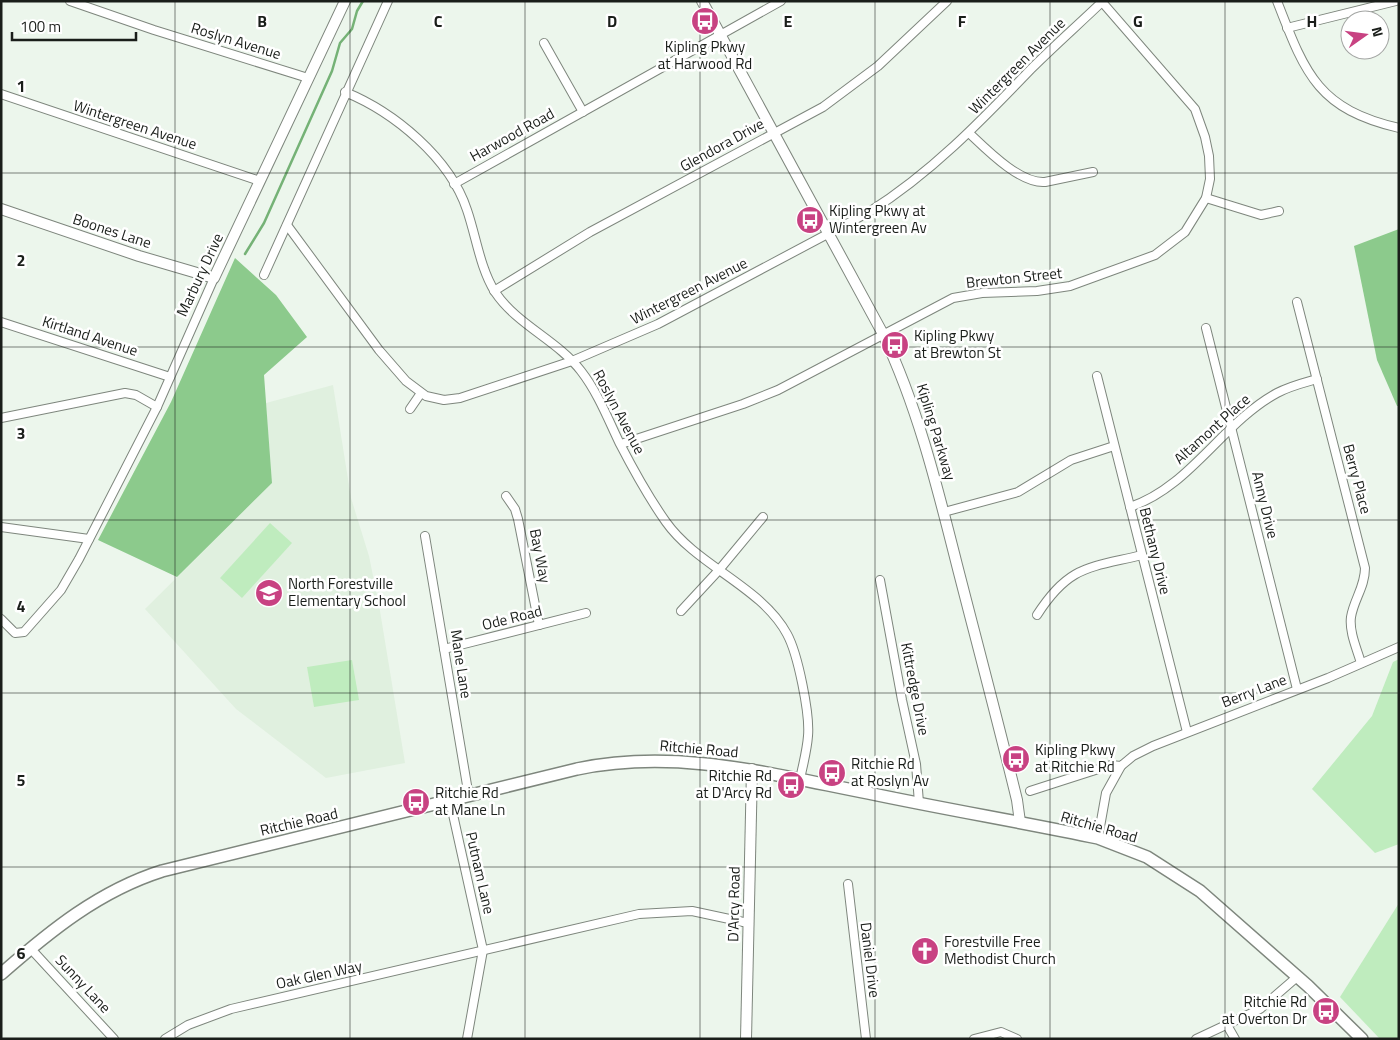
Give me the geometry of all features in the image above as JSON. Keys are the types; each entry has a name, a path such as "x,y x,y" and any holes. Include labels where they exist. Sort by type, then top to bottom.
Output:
{"main road":[{"name":"Ritchie Road","path":"1,974 30,949 94,901 154,873 577,769 624,761 695,761 752,769 1098,838 1148,857 1175,873 1232,917 1362,1039"}],"street":[{"name":"Roslyn Avenue","path":"70,1 154,30 308,78"},
{"name":"Marbury Drive","path":"1,619 15,633 19,634 28,630 60,590 79,559 157,407 214,278 345,1"},
{"path":"264,275 345,92 388,1"},
{"name":"Kipling Parkway","path":"702,1 883,334 915,408 944,512 1018,800 1020,822"},
{"name":"Harwood Road","path":"454,184 781,1"},
{"name":"Glendora Drive","path":"494,291 590,232 823,107 902,46 947,1"},
{"path":"1277,1 1298,56 1319,88 1348,108 1375,121 1399,128"},
{"path":"1287,28 1396,1"},
{"name":"Wintergreen Avenue","path":"286,225 383,356 406,381 420,393 437,399 460,398 572,361 670,318 869,212 900,192 969,133 1060,41 1103,2"},
{"name":"Brewton Street","path":"621,444 761,397 954,298 982,293 1070,286 1143,261 1179,240 1195,219 1206,198 1210,179 1209,156 1197,113 1103,2"},
{"path":"544,43 583,112"},
{"name":"Roslyn Avenue","path":"345,92 376,107 409,130 425,147 454,184 464,201 488,278 494,291 516,316 550,340 572,361 595,392 621,444 667,524 685,544 719,570 775,618 787,634 793,648 808,723 808,741 800,779"},
{"name":"Wintergreen Avenue","path":"1,94 260,181"},
{"path":"969,133 1001,163 1037,182 1093,172"},
{"path":"1206,198 1261,215 1279,211"},
{"name":"Boones Lane","path":"1,209 139,256 214,278"},
{"name":"Berry Place","path":"1297,302 1365,568 1365,581 1351,618 1352,630 1361,663"},
{"name":"Kirtland Avenue","path":"1,322 170,377"},
{"name":"Anny Drive","path":"1206,328 1297,689"},
{"name":"Bethany Drive","path":"1096,376 1187,732"},
{"name":"Altamont Place","path":"1130,507 1148,501 1164,491 1231,429 1276,393 1290,386 1317,379"},
{"path":"1,418 128,393 136,395 157,407"},
{"path":"410,409 420,393"},
{"path":"944,512 1018,492 1072,460 1114,446"},
{"name":"Bay Way","path":"506,496 515,509 518,519 539,625"},
{"path":"681,611 719,570 763,517"},
{"path":"1,527 89,539"},
{"name":"Mane Lane","path":"425,536 469,797"},
{"path":"1037,614 1058,586 1075,573 1142,555"},
{"name":"Kittredge Drive","path":"880,580 900,691 916,764 920,803"},
{"name":"Ode Road","path":"444,649 586,614"},
{"name":"Berry Lane","path":"1098,838 1106,793 1121,766 1140,752 1399,648"},
{"name":"Berry Lane","path":"1030,791 1110,764 1121,766"},
{"name":"D'Arcy Road","path":"746,1039 752,769"},
{"name":"Putnam Lane","path":"450,801 483,950"},
{"name":"Daniel Drive","path":"848,884 866,1039"},
{"name":"Oak Glen Way","path":"165,1039 188,1025 231,1009 362,980 483,950 661,912 705,912 748,923"},
{"name":"Sunny Lane","path":"30,949 114,1039"},
{"path":"467,1039 483,950"},
{"path":"1196,1039 1227,1025 1271,1001 1297,977"},
{"path":"1227,1025 1235,1039"},
{"path":"974,1039 1001,1032 1017,1039"}],"shaded area":[{"name":"North Forestville Elementary School","path":"333,385 351,498 369,556 380,611 405,763 326,778 236,709 145,609 272,483 266,403"}],"green space":[{"path":"1399,229 1399,406 1397,406 1377,360 1354,246"},
{"path":"235,258 276,295 307,337 264,375 272,483 177,577 98,540 171,402"},
{"path":"270,523 292,543 242,598 220,578"},
{"path":"1399,659 1399,844 1375,853 1312,789 1372,716 1393,662"},
{"path":"352,660 359,700 314,707 307,667"},
{"path":"1399,903 1399,1039 1380,1039 1340,997"}],"waterway":[{"path":"245,254 264,223 332,71 340,43 352,29 357,11 363,1"}],"place":[{"name":"Kipling Pkwy at Harwood Rd","path":"705,21"},
{"name":"Kipling Pkwy at Wintergreen Av","path":"810,220"},
{"name":"Kipling Pkwy at Brewton St","path":"895,345"},
{"name":"North Forestville Elementary School","path":"269,593"},
{"name":"Kipling Pkwy at Ritchie Rd","path":"1016,759"},
{"name":"Ritchie Rd at Roslyn Av","path":"832,773"},
{"name":"Ritchie Rd at D'Arcy Rd","path":"791,785"},
{"name":"Ritchie Rd at Mane Ln","path":"416,802"},
{"name":"Forestville Free Methodist Church","path":"925,951"},
{"name":"Ritchie Rd at Overton Dr","path":"1326,1011"}]}
